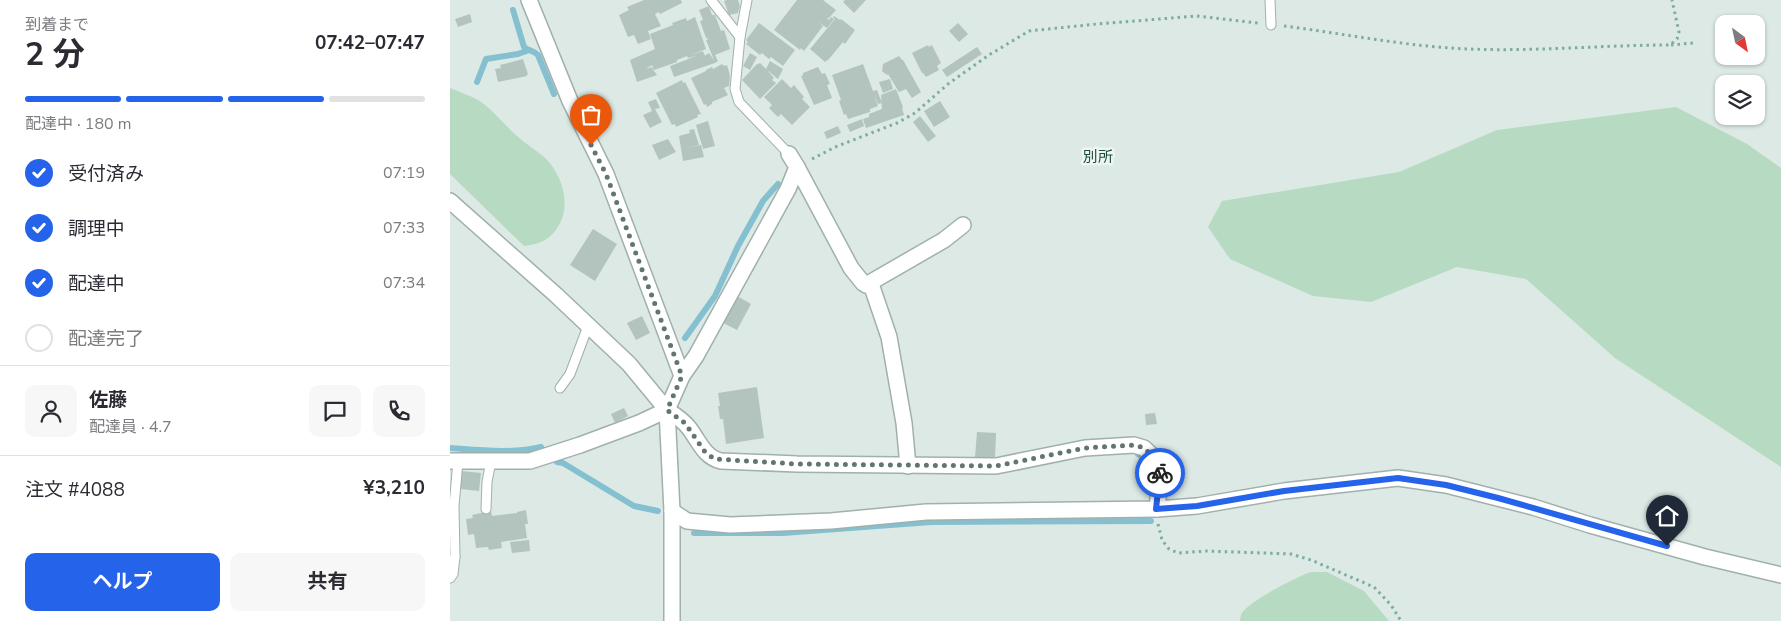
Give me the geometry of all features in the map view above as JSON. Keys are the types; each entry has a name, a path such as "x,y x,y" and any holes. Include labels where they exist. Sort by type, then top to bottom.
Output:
{"street":[{"path":"529,0 570,101 606,174 682,376"},
{"path":"789,154 851,268 863,283 872,287 889,337 904,422 908,466"},
{"path":"672,621 672,511 667,410 682,376 696,356 788,189 797,167"},
{"path":"450,201 556,295 629,364 667,410 685,423 705,452 714,459 797,464 996,466 1085,448 1134,445 1144,448 1158,461 1160,478 1156,509"},
{"path":"866,285 944,240 962,225"},
{"path":"454,461 530,462 589,442 667,410"},
{"path":"672,511 687,521 730,525 831,520 926,512 1156,509 1197,506 1284,491 1398,478 1446,485 1533,507 1705,557 1781,575"}],"lane":[{"path":"711,0 740,37"},
{"path":"747,0 740,37 735,89 739,102 789,154"},
{"path":"1270,0 1271,25"},
{"path":"560,388 570,374 588,326"},
{"path":"450,578 453,574 454,461"},
{"path":"486,509 490,461"}],"path":[{"path":"1670,45 1677,39 1679,32 1672,0"},
{"path":"797,167 835,147 897,123 915,113 948,84 988,55 1029,31 1197,16 1450,48 1536,50 1693,44"},
{"path":"1156,509 1158,531 1169,549 1178,553 1291,554 1311,560 1374,587 1391,604 1401,621"}],"green space":[{"path":"450,88 475,98 494,112 517,136 550,163 559,179 565,206 560,223 550,237 536,244 524,246 450,174"},
{"path":"1676,107 1747,144 1781,168 1781,467 1615,358 1526,279 1457,267 1371,302 1313,296 1230,259 1208,227 1222,201 1399,172 1497,130"},
{"path":"1311,572 1327,572 1364,591 1389,621 1240,621 1242,613 1246,608 1263,596"}],"building":[{"path":"644,0 681,0 682,3 660,14 659,12 655,14 661,26 648,31 651,39 638,44 634,35 628,37 619,15 629,10 627,7"},
{"path":"738,0 740,6 738,13 729,15 724,1"},
{"path":"797,0 823,0 836,10 827,18 829,20 831,17 834,19 827,28 818,22 823,26 804,51 774,30"},
{"path":"845,0 866,0 854,13 843,2"},
{"path":"709,6 712,15 715,15 721,31 724,30 730,49 715,55 718,61 674,77 670,66 696,56 688,58 687,56 677,60 677,62 654,70 652,65 646,69 652,67 657,75 637,82 630,60 655,49 650,34 673,25 672,23 686,18 687,21 695,17 706,49 691,55 703,51 705,56 709,53 714,60 706,40 709,39 706,38 700,21 703,20 699,10"},
{"path":"470,14 472,22 458,27 455,19"},
{"path":"834,16 855,30 845,44 843,42 825,62 810,49 835,19 833,18"},
{"path":"759,23 795,50 783,66 771,57 769,59 762,53 760,55 746,44 748,42 746,40"},
{"path":"958,23 968,34 959,42 949,31"},
{"path":"928,45 929,47 932,45 941,63 937,66 939,70 926,77 912,53"},
{"path":"977,47 982,54 947,77 942,70"},
{"path":"750,53 757,57 750,70 743,66"},
{"path":"899,56 921,92 912,98 906,89 899,92 888,74 882,71 883,64"},
{"path":"523,59 527,76 498,82 495,69 501,68 500,65"},
{"path":"770,61 783,69 778,79 767,70 774,78 772,80 776,83 760,99 742,80 756,65 760,63 766,69"},
{"path":"722,64 724,66 727,65 730,76 729,86 724,88 728,95 712,102 707,107 706,104 704,105 691,78"},
{"path":"863,64 873,91 877,90 882,103 878,104 874,94 878,106 870,109 870,112 848,119 846,114 844,115 832,75"},
{"path":"818,67 822,74 825,73 830,84 827,85 832,98 814,105 801,76 803,73"},
{"path":"782,79 791,88 794,85 804,97 802,99 810,107 792,125 781,114 778,117 769,108 772,105 764,97"},
{"path":"890,79 893,89 883,93 879,82"},
{"path":"682,80 683,83 685,82 701,114 676,127 675,124 672,125 656,93"},
{"path":"896,89 904,115 866,128 863,119 869,117 869,114 882,109 881,95"},
{"path":"656,99 660,108 655,109 662,122 650,128 643,115 652,111 648,102"},
{"path":"940,101 950,117 934,127 924,111"},
{"path":"920,116 936,136 928,142 913,122"},
{"path":"862,119 864,126 850,132 847,125"},
{"path":"708,121 715,146 703,149 696,125"},
{"path":"838,126 841,133 827,139 824,132"},
{"path":"694,129 699,145 686,148 701,145 704,157 683,161 679,136 690,133 689,130"},
{"path":"668,139 676,152 659,160 652,145"},
{"path":"593,229 617,244 595,281 570,265"},
{"path":"737,296 751,304 737,330 723,323"},
{"path":"642,316 650,333 636,340 627,323"},
{"path":"757,387 764,438 726,444 723,419 720,419 718,393"},
{"path":"624,408 628,416 615,423 611,414"},
{"path":"1155,413 1157,424 1146,425 1145,414"},
{"path":"977,432 996,433 995,458 975,457"},
{"path":"461,471 481,473 479,491 460,489"},
{"path":"526,510 527,538 501,542 502,548 489,550 488,547 476,548 474,534 468,535 466,519 473,518 472,515 491,511 492,516"},
{"path":"529,540 530,551 512,553 510,542"}],"waterway":[{"path":"513,10 524,47 538,55 554,94"},
{"path":"477,82 486,59 518,54 529,50"},
{"path":"685,338 715,296 738,246 763,201 778,184"},
{"path":"450,448 508,451 541,447"},
{"path":"1138,454 1148,464 1153,478"},
{"path":"557,462 563,463 634,506 658,511"},
{"path":"694,533 783,533 931,522 1151,521"}],"way so far":[{"path":"591,145 606,174 682,376 667,410 685,423 705,452 714,459 721,461 797,464 996,466 1085,448 1134,445 1144,448 1158,461 1160,473"}],"district":[{"name":"別所","path":"1098,157"}],"route":[{"path":"1160,473 1156,509 1197,506 1284,491 1398,478 1446,485 1498,498 1667,546"}]}
